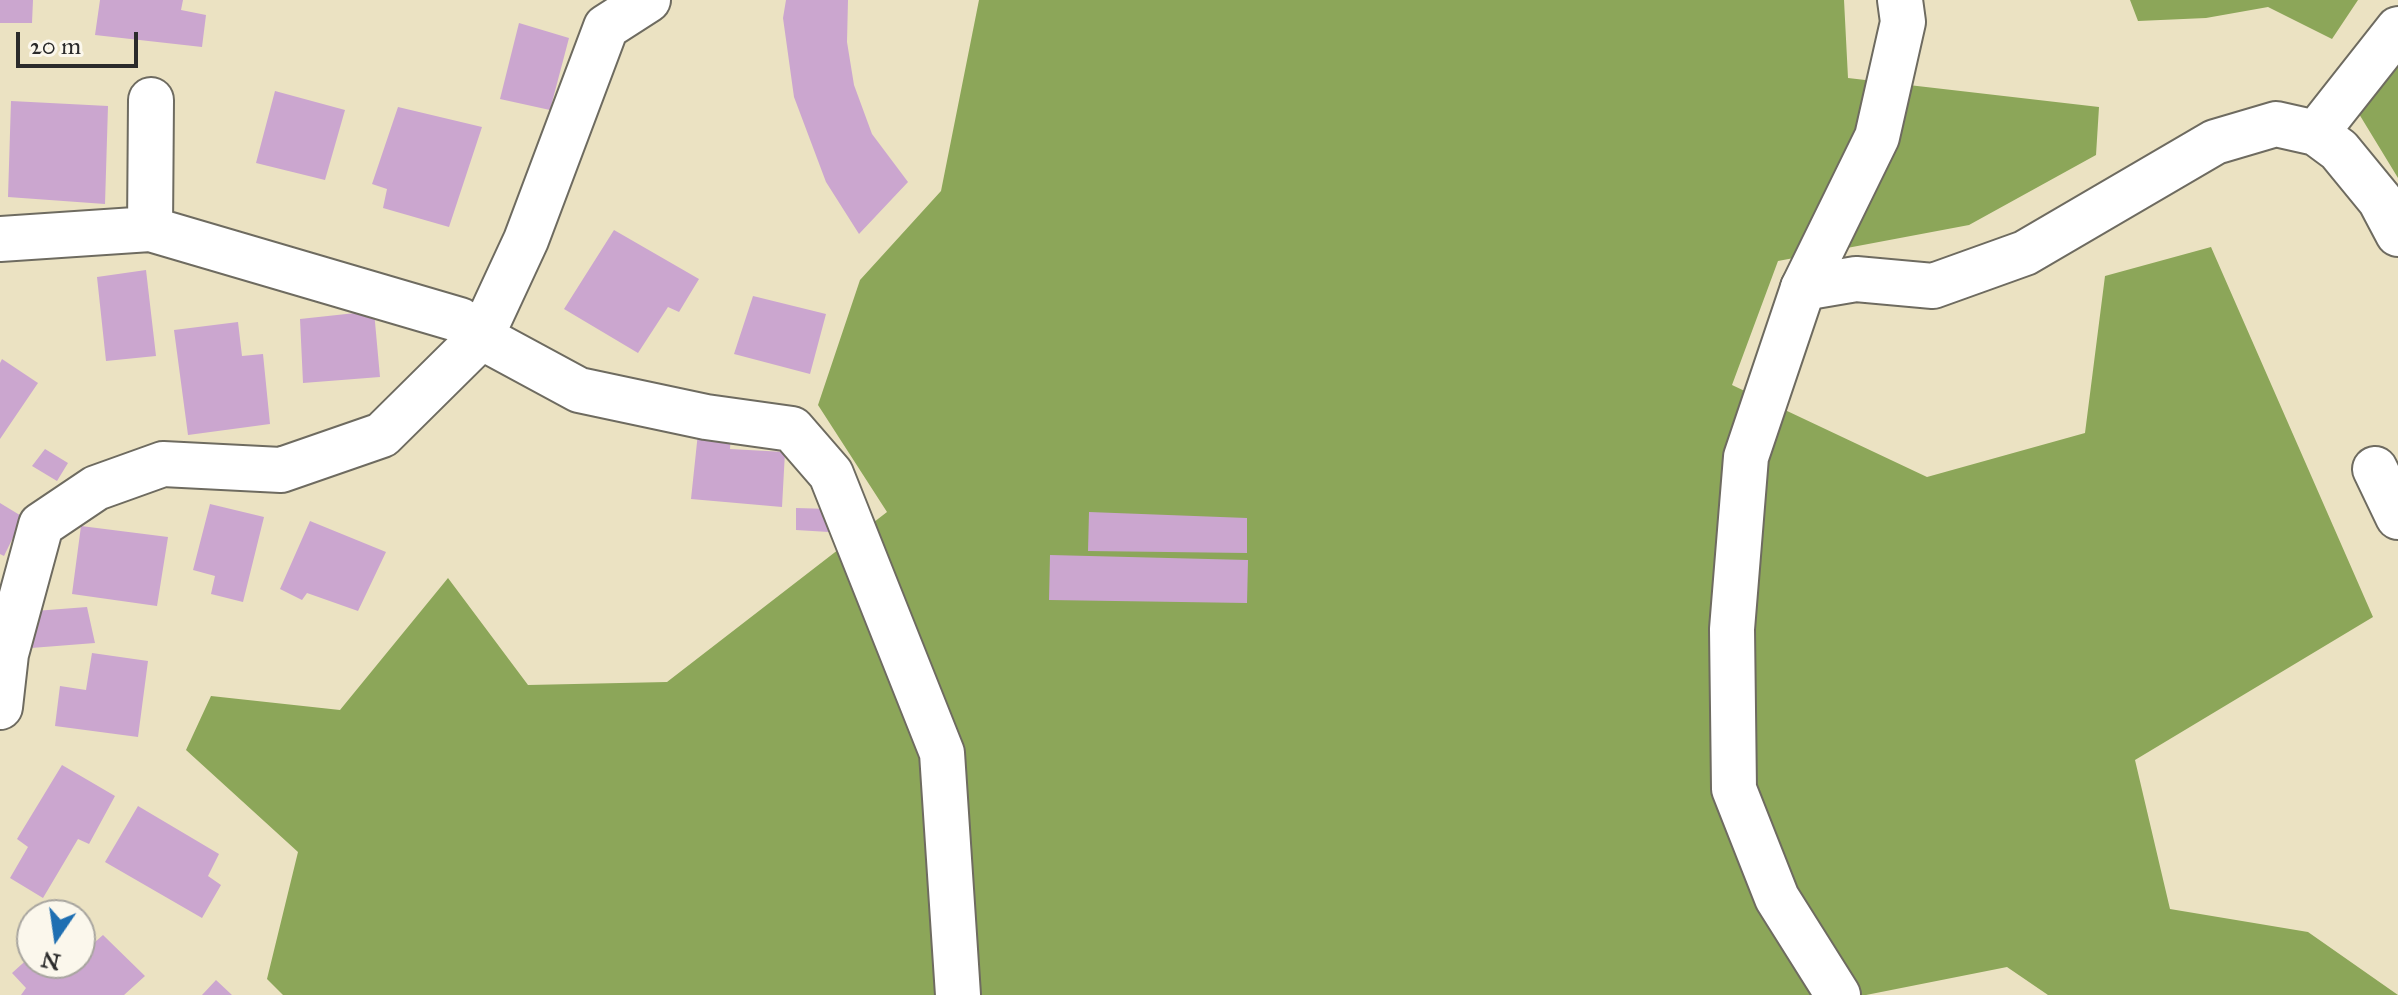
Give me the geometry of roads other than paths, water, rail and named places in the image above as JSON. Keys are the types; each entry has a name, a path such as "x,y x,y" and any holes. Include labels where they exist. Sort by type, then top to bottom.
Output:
{"street":[{"path":"0,707 6,654 41,525 96,488 163,464 281,470 382,435 481,337 526,240 606,27 648,0"},
{"path":"1838,995 1777,898 1734,789 1732,629 1746,457 1803,288 1877,137 1903,22 1900,0"},
{"path":"2316,133 2398,29"},
{"path":"150,229 151,100"},
{"path":"1803,288 1856,279 1933,286 2025,253 2215,142 2276,124 2316,133 2339,150 2380,200 2398,234"},
{"path":"0,239 150,229 460,320 481,337 579,390 706,417 792,429 831,474 942,753 958,995"},
{"path":"2375,469 2398,517"}]}
